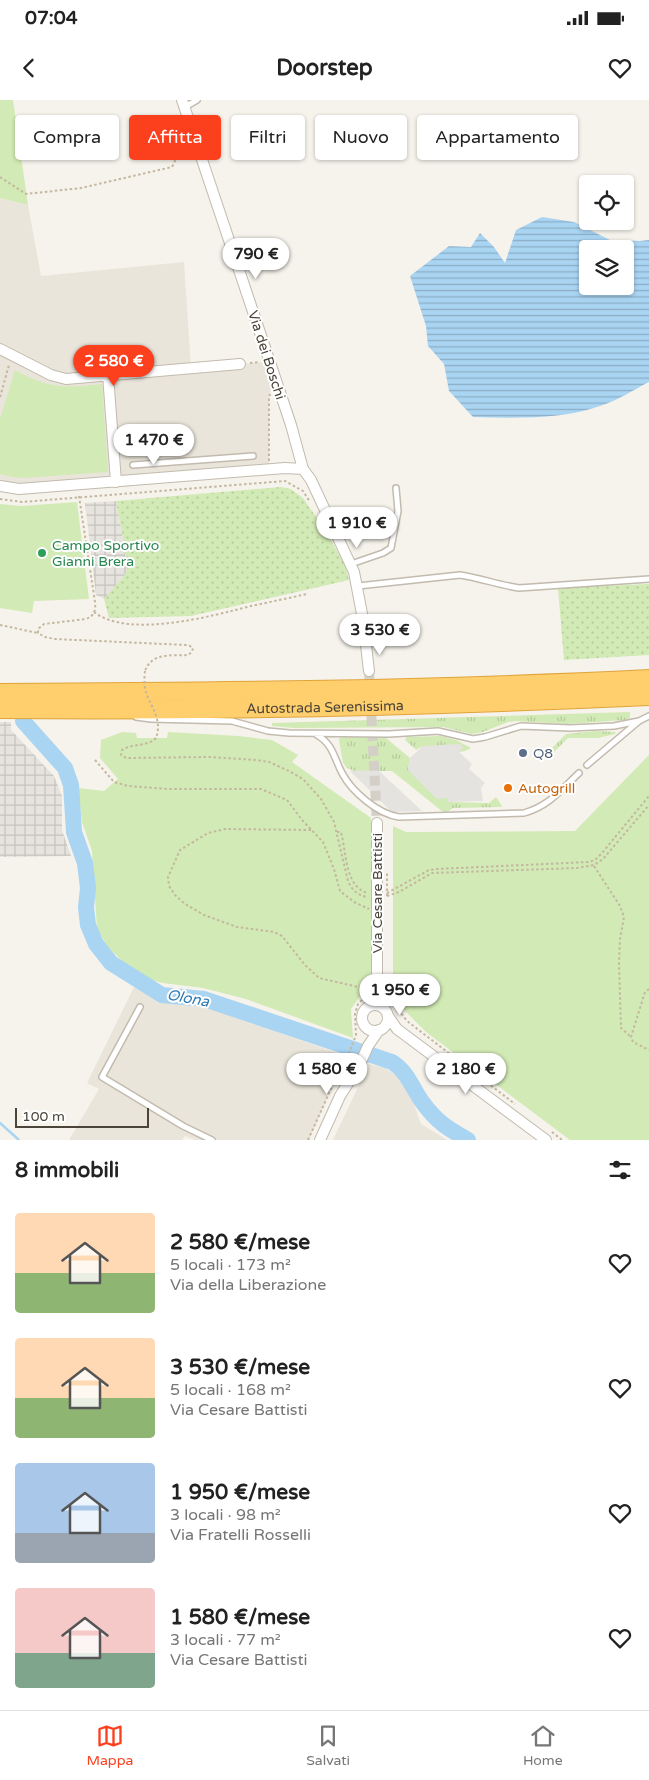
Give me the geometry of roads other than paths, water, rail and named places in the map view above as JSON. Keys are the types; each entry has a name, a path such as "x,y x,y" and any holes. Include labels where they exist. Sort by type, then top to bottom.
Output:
{"highway":[{"name":"Autostrada Serenissima","path":"0,693 256,691 649,680"},
{"name":"Autostrada Serenissima","path":"0,709 209,710 649,696"}],"street":[{"name":"Via dei Boschi","path":"183,103 291,425 303,469"},
{"path":"0,349 43,372 62,379 240,364"},
{"path":"108,375 116,482"},
{"path":"0,486 19,489 286,468 303,469 311,480 351,564 358,586 369,671"},
{"name":"Via Cesare Battisti","path":"376,1006 377,823"},
{"path":"368,1046 367,1028 362,1017 365,1010 376,1006 385,1010 397,1029 546,1140"},
{"path":"320,1140 340,1096 360,1064 368,1046 386,1023 388,1016"},
{"path":"367,1028 371,1030 397,1029"}],"lane":[{"path":"183,103 197,100"},
{"path":"133,466 253,456"},
{"path":"192,461 193,476"},
{"path":"351,564 383,553 391,548 398,511 396,488"},
{"path":"358,586 460,575 519,588 649,579"},
{"path":"88,710 124,716"},
{"path":"587,765 638,722 649,716"},
{"path":"133,717 232,721 268,731 314,734 438,731 473,739 521,726 570,728 614,726 638,722"},
{"path":"314,734 328,743 336,755 346,778 369,802 386,814 399,817 524,813 549,802 579,773"},
{"path":"140,1007 102,1077 183,1126 212,1140"}],"water":[{"path":"542,217 574,222 579,224 579,230 590,230 610,240 579,240 579,295 634,295 634,241 649,240 649,382 606,404 585,411 537,417 473,417 449,391 444,364 428,346 426,326 410,276 449,246 471,247 480,233 494,247 505,263 516,230"}],"waterway":[{"name":"Olona","path":"23,721 65,768 71,785 74,832 85,863 88,888 86,907 88,925 96,944 111,963 162,995 204,999 392,1062 406,1075 423,1103 433,1115 448,1128 468,1140"},
{"path":"0,1123 19,1140"}],"tunnel":[{"path":"369,671 377,823"}],"place":[{"name":"Campo Sportivo Gianni Brera","path":"42,553"},
{"name":"Q8","path":"523,753"},
{"name":"Autogrill","path":"508,788"}]}
